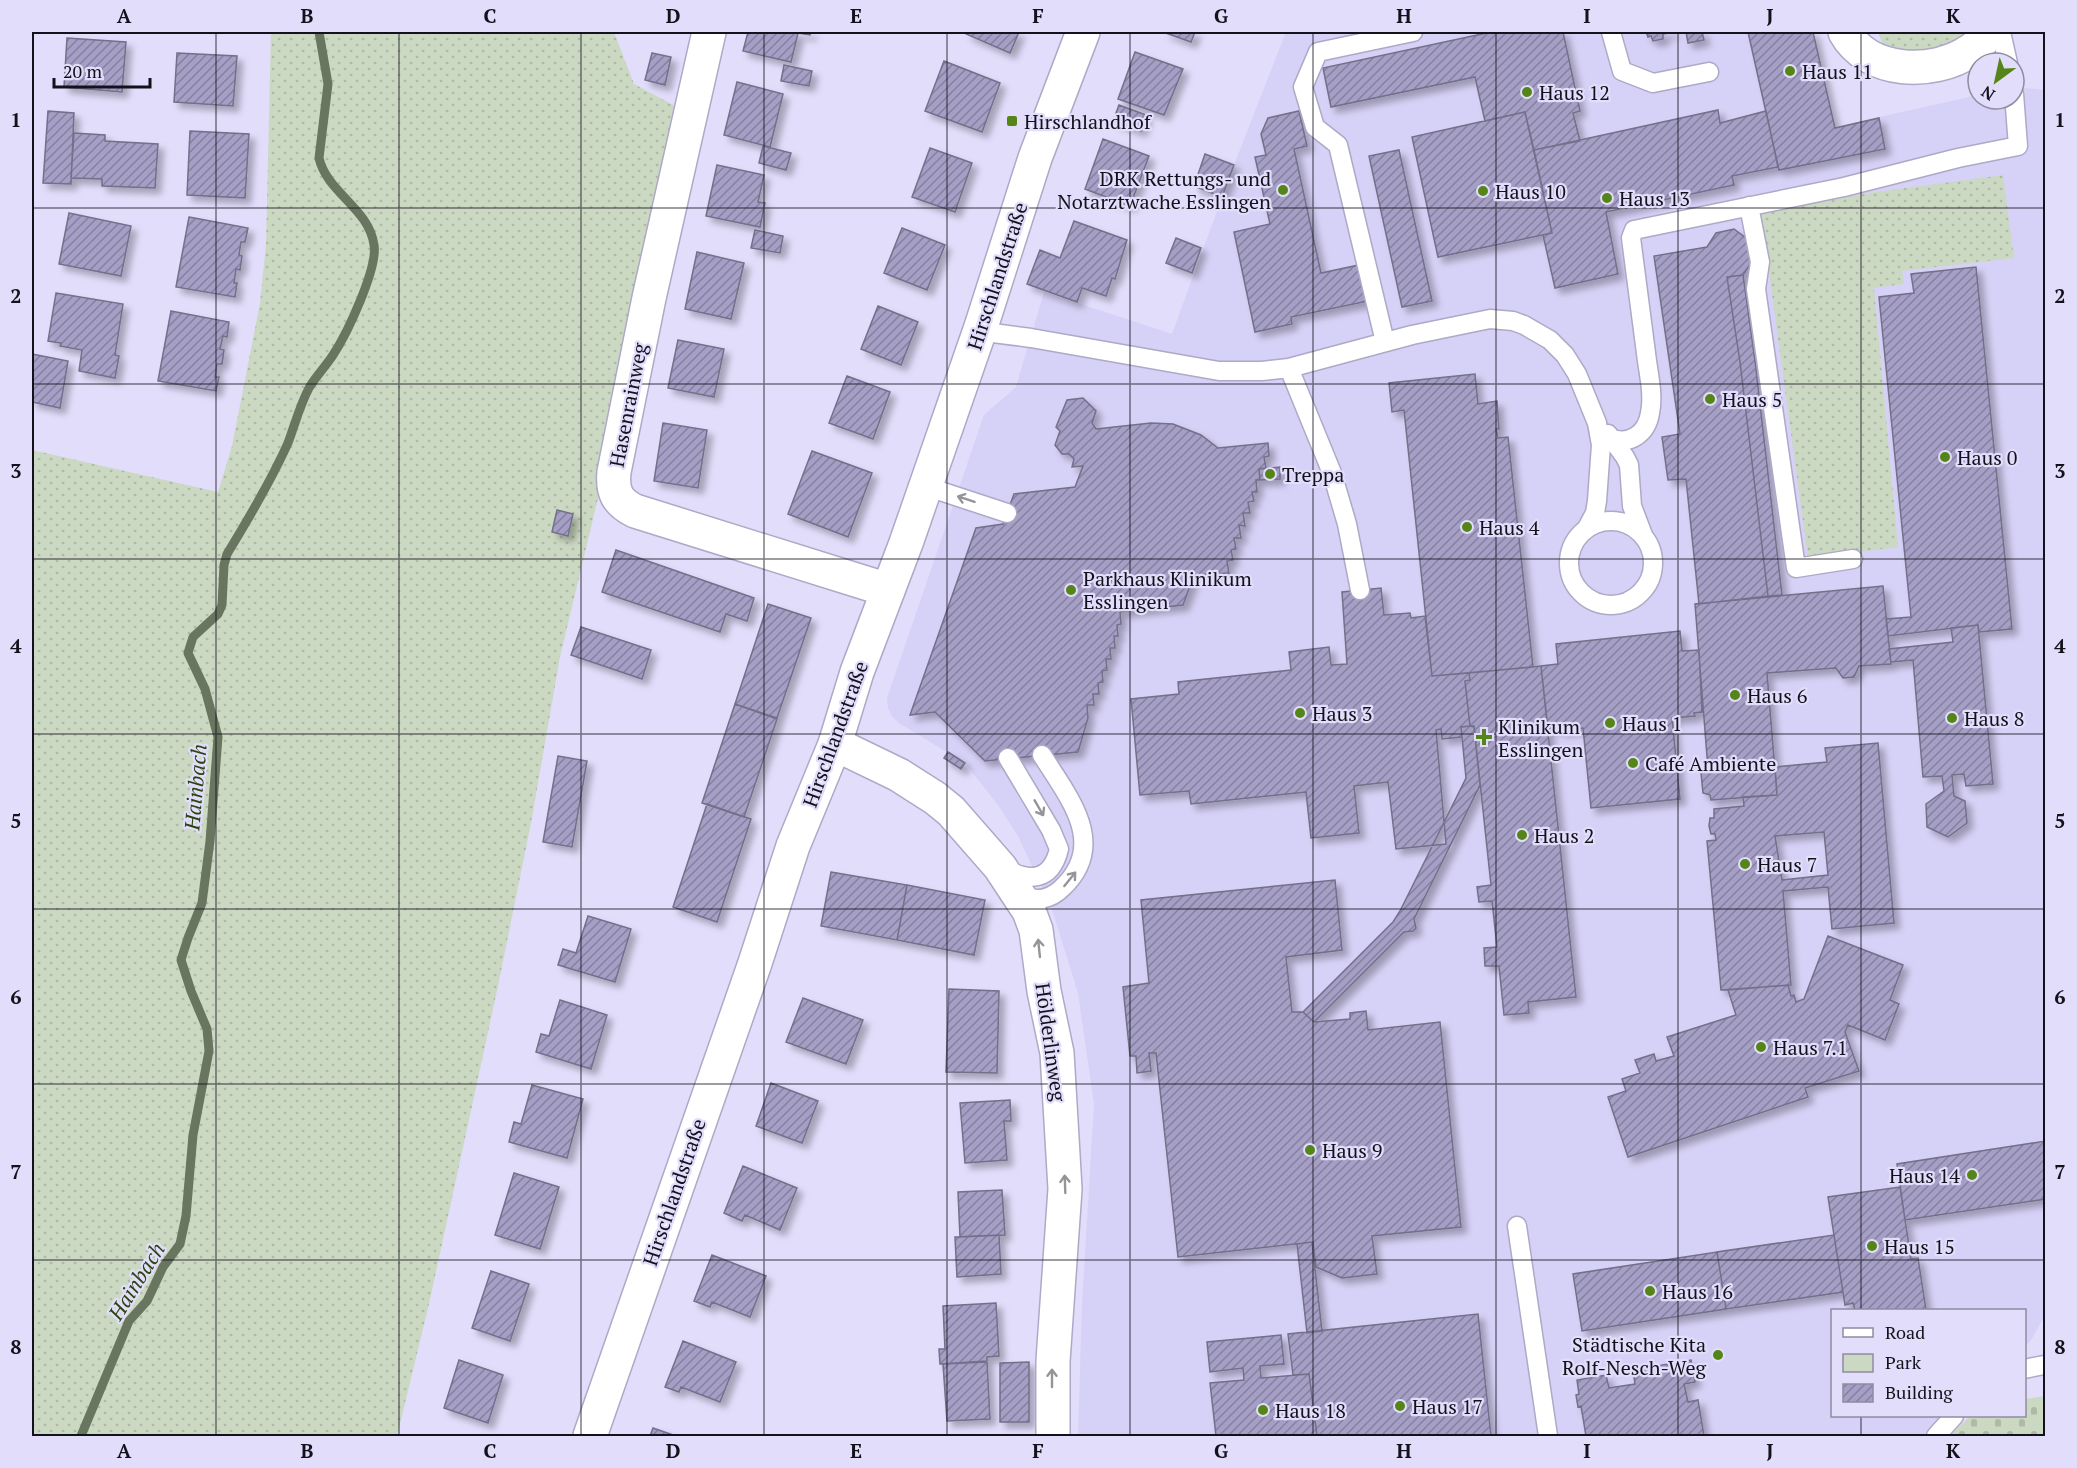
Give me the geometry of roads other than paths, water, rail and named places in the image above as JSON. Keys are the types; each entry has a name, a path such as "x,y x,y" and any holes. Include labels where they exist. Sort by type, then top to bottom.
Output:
{"street":[{"name":"Hasenrainweg","path":"709,32 647,310 614,472 615,493 618,501 635,511 888,590"},
{"name":"Hirschlandstraße","path":"590,1437 751,974 793,846 835,744 856,672 888,590 981,327 1035,158 1083,32"},
{"path":"1845,32 1859,51 1880,62 1923,67 1960,57 1972,50 1990,32"},
{"name":"Hölderlinweg","path":"835,744 899,775 935,798 958,819 1000,867 1020,895 1036,930 1044,992 1057,1053 1065,1201 1053,1361 1053,1437"}],"lane":[{"path":"1385,342 1338,145 1315,127 1303,87 1318,52 1413,32"},
{"path":"1611,32 1622,71 1653,83 1708,72"},
{"path":"2001,32 2005,51"},
{"path":"1610,438 1619,441 1636,437 1647,422 1650,413 1650,385 1632,234 1635,230 1844,187 1958,158 2018,146 2015,111"},
{"path":"1749,206 1760,262 1756,289 1796,568 1853,559"},
{"path":"981,327 993,333 1219,370 1262,371 1289,368 1385,342 1490,319 1513,321 1550,340 1565,355 1577,374 1597,423 1601,445 1597,501 1595,513 1587,528"},
{"path":"1289,368 1332,473 1347,524 1360,590"},
{"path":"1597,423 1629,465 1632,506 1650,547 1653,560 1652,573 1646,586 1626,603 1598,604 1576,588 1570,576 1568,562 1577,537 1587,528 1600,522 1611,521 1623,523 1643,535"},
{"path":"925,486 1007,513"},
{"path":"1020,895 1029,899 1043,899 1060,890 1078,867 1084,846 1080,821 1074,807 1042,755"},
{"path":"1000,867 1014,874 1041,876 1053,867 1059,849 1051,830 1008,758"},
{"path":"1517,1226 1548,1437"},
{"path":"2026,1369 2044,1365"},
{"path":"1936,1437 1953,1417"}],"waterway":[{"name":"Hainbach","path":"81,1436 129,1321 147,1301 163,1267 180,1244 186,1216 193,1135 209,1051 207,1029 181,960 202,903 210,841 218,737 205,689 188,653 193,637 218,614 222,605 224,565 227,554 288,443 309,388 333,355 346,332 360,301 374,255 371,232 357,210 330,181 319,158 328,84 319,32"}],"place":[{"name":"Haus 11","path":"1790,71"},
{"name":"Haus 12","path":"1527,92"},
{"name":"Hirschlandhof","path":"1012,121"},
{"name":"DRK Rettungs- und Notarztwache Esslingen","path":"1283,190"},
{"name":"Haus 10","path":"1483,191"},
{"name":"Haus 13","path":"1607,198"},
{"name":"Haus 5","path":"1710,399"},
{"name":"Haus 0","path":"1945,457"},
{"name":"Treppa","path":"1270,474"},
{"name":"Haus 4","path":"1467,527"},
{"name":"Parkhaus Klinikum Esslingen","path":"1071,590"},
{"name":"Haus 6","path":"1735,695"},
{"name":"Haus 3","path":"1300,713"},
{"name":"Haus 8","path":"1952,718"},
{"name":"Haus 1","path":"1610,723"},
{"name":"Klinikum Esslingen","path":"1484,737"},
{"name":"Café Ambiente","path":"1633,763"},
{"name":"Haus 2","path":"1522,835"},
{"name":"Haus 7","path":"1745,864"},
{"name":"Haus 7.1","path":"1761,1047"},
{"name":"Haus 9","path":"1310,1150"},
{"name":"Haus 14","path":"1972,1175"},
{"name":"Haus 15","path":"1872,1246"},
{"name":"Haus 16","path":"1650,1291"},
{"name":"Städtische Kita Rolf-Nesch-Weg","path":"1718,1355"},
{"name":"Haus 17","path":"1400,1406"},
{"name":"Haus 18","path":"1263,1410"}]}
